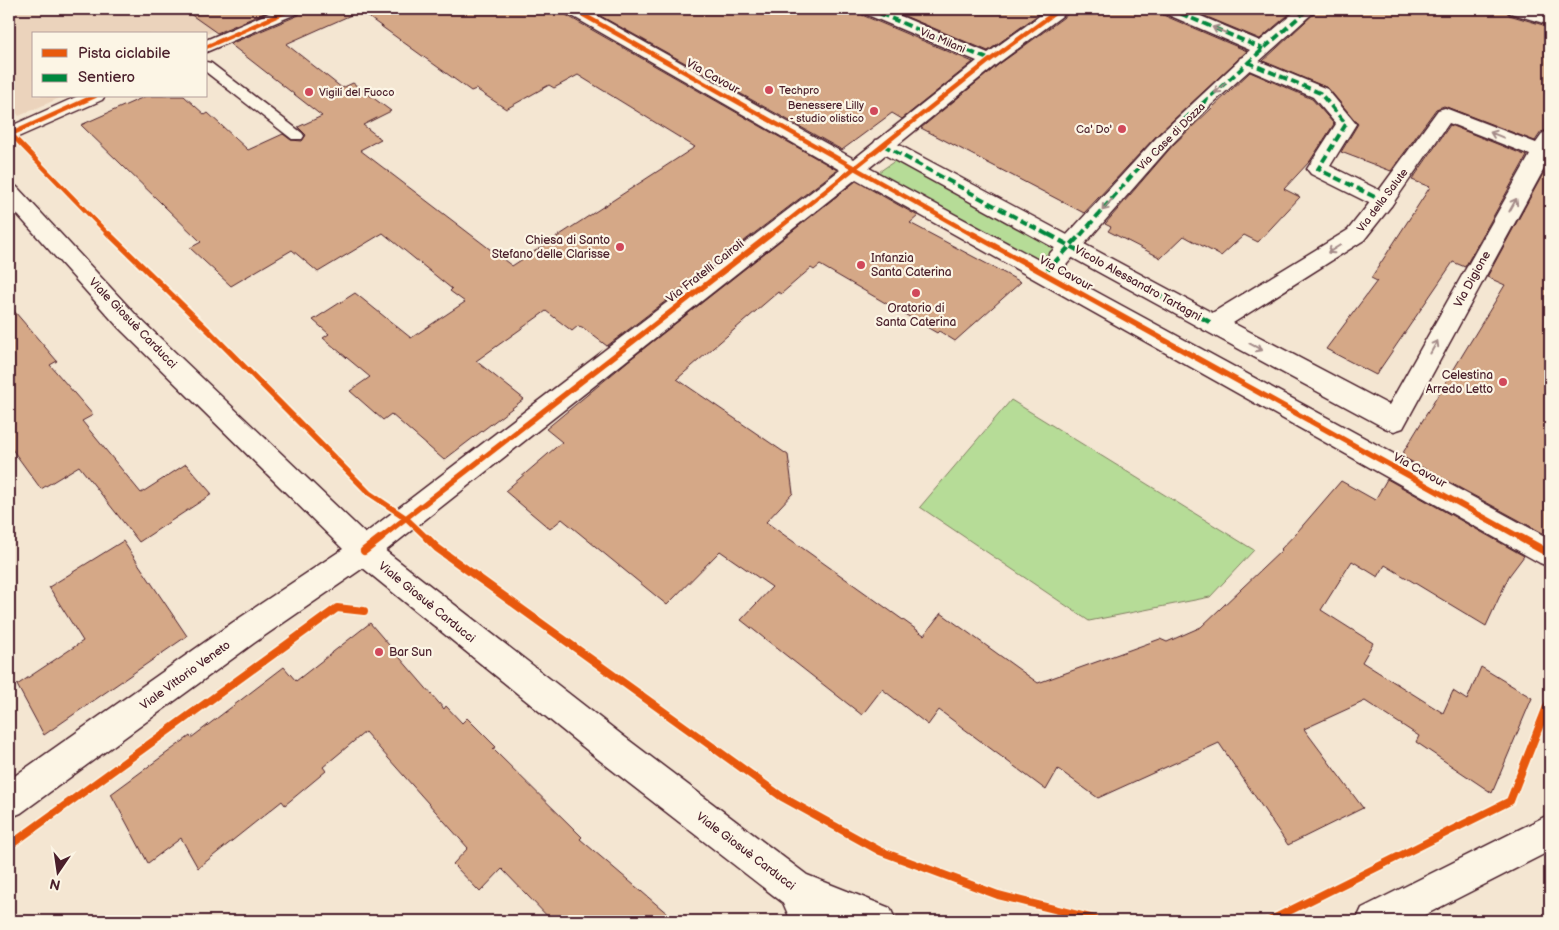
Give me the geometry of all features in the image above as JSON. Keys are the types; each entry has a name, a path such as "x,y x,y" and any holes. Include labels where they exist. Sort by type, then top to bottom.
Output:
{"street":[{"path":"208,46 292,9"},
{"name":"Via Cavour","path":"573,9 1044,274 1550,554"},
{"name":"Via Milani","path":"869,9 990,60"},
{"name":"Via Fratelli Cairoli","path":"364,551 990,60 1060,9"},
{"path":"1170,9 1263,49"},
{"name":"Via Case di Dozza","path":"1044,274 1072,247 1146,159 1247,62 1308,9"},
{"path":"1516,9 1550,20"},
{"path":"1247,62 1320,92 1346,124 1318,169 1383,201"},
{"path":"9,135 91,98"},
{"name":"Via della Salute","path":"1212,324 1356,235 1383,201 1445,114 1546,145"},
{"name":"Vicolo Alessandro Tartagni","path":"883,145 1212,324 1394,420"},
{"name":"Via Digione","path":"1394,420 1546,145"},
{"name":"Viale Giosuè Carducci","path":"9,192 128,322 364,551 594,735 795,889 877,921"},
{"name":"Viale Vittorio Veneto","path":"9,801 244,633 364,551"},
{"path":"1375,921 1550,832"},
{"path":"795,889 811,921"}],"lane":[{"path":"208,68 297,136"}],"shaded area":[{"path":"9,9 266,9 208,33 32,32 32,98 60,98 19,116 9,104"}],"green space":[{"path":"899,158 1058,245 1036,264 876,174"},
{"path":"1011,400 1254,550 1210,597 1089,621 920,507"}],"building":[{"path":"183,9 274,9 217,33"},
{"path":"303,9 562,9 566,15 837,170 607,346 582,327 578,326 572,331 546,311 476,361 524,399 444,460 391,414 383,420 350,391 370,377 323,338 329,334 313,320 355,293 411,338 465,302 450,291 452,289 383,233 318,272 292,250 231,286 190,248 201,242 81,125 142,98 186,98 205,115 208,113 248,150 283,134 291,140 302,141 306,135 298,127 322,116 230,44 299,15","holes":["360,11 471,91 476,89 506,109 549,85 554,88 578,75 695,147 512,266 360,150 381,139 363,125 391,111 353,83 342,88 286,44"]},
{"path":"588,9 858,9 862,15 973,62 902,119 892,113 842,150"},
{"path":"888,9 1046,9 988,51"},
{"path":"1071,9 1159,9 1163,15 1247,51 1157,135 1084,213 921,128 998,65 1067,15"},
{"path":"1188,9 1295,9 1260,39"},
{"path":"1319,9 1505,9 1509,15 1550,27 1550,129 1541,132 1535,141 1444,106 1436,109 1391,171 1341,152 1358,124 1328,88 1263,61"},
{"path":"1250,72 1312,99 1334,124 1310,161 1284,189 1300,197 1258,242 1244,235 1221,256 1184,236 1161,258 1108,231 1111,227 1105,224 1173,145"},
{"path":"1450,125 1527,156 1465,267 1453,262 1376,375 1326,349 1377,281 1371,278 1430,187 1412,180"},
{"path":"1550,161 1550,537 1401,456 1505,285 1487,277"},
{"path":"856,181 918,216 910,223 1021,282 955,341 939,331 937,333 820,265 814,270 811,268 781,294 778,292 677,379 788,455 793,493 766,522 924,635 941,613 1038,683 1160,639 1167,642 1201,627 1282,550 1341,481 1375,500 1387,479 1524,556 1509,576 1486,626 1385,565 1378,577 1352,561 1321,610 1373,643 1362,662 1443,713 1453,691 1467,700 1481,667 1532,698 1492,793 1416,742 1419,736 1365,701 1304,729 1363,808 1288,845 1219,743 1098,798 1058,769 1046,790 939,710 928,725 882,689 862,715 741,620 772,587 720,551 667,605 562,519 550,529 505,491 562,442 546,429 628,361"},
{"path":"9,305 57,361 50,365 93,415 82,421 141,493 186,464 212,494 139,542 79,466 41,489 9,445"},
{"path":"123,541 187,636 44,735 17,685 83,641 49,587"},
{"path":"370,623 444,709 446,706 462,723 467,718 496,747 493,749 582,837 580,839 676,921 552,921 502,869 480,892 453,864 468,848 365,732 323,767 326,771 285,805 282,801 198,868 181,838 148,863 111,794 190,736 191,738 284,667 296,681"}],"marked path":[{"path":"869,9 990,60"},
{"path":"1170,9 1263,49"},
{"path":"1044,274 1184,120 1308,9"},
{"path":"1247,62 1320,93 1346,124 1318,169 1383,201"},
{"path":"883,145 1213,324"}],"cycle path":[{"path":"208,46 292,9"},
{"path":"573,9 855,169 1550,554"},
{"path":"364,551 855,169 990,60 1060,9"},
{"path":"9,135 91,98"},
{"path":"9,132 97,223 210,332 369,493 406,518 437,548 782,797 880,851 998,895 1102,921"},
{"path":"9,846 337,608 364,611"},
{"path":"1269,921 1510,801 1550,699"}],"place":[{"name":"Techpro","path":"769,90"},
{"name":"Vigili del Fuoco","path":"309,92"},
{"name":"Benessere Lilly - studio olistico","path":"874,111"},
{"name":"Ca' Do'","path":"1122,129"},
{"name":"Chiesa di Santo Stefano delle Clarisse","path":"620,247"},
{"name":"Infanzia Santa Caterina","path":"861,265"},
{"name":"Oratorio di Santa Caterina","path":"916,293"},
{"name":"Celestina Arredo Letto","path":"1503,382"},
{"name":"Bar Sun","path":"379,652"}]}
